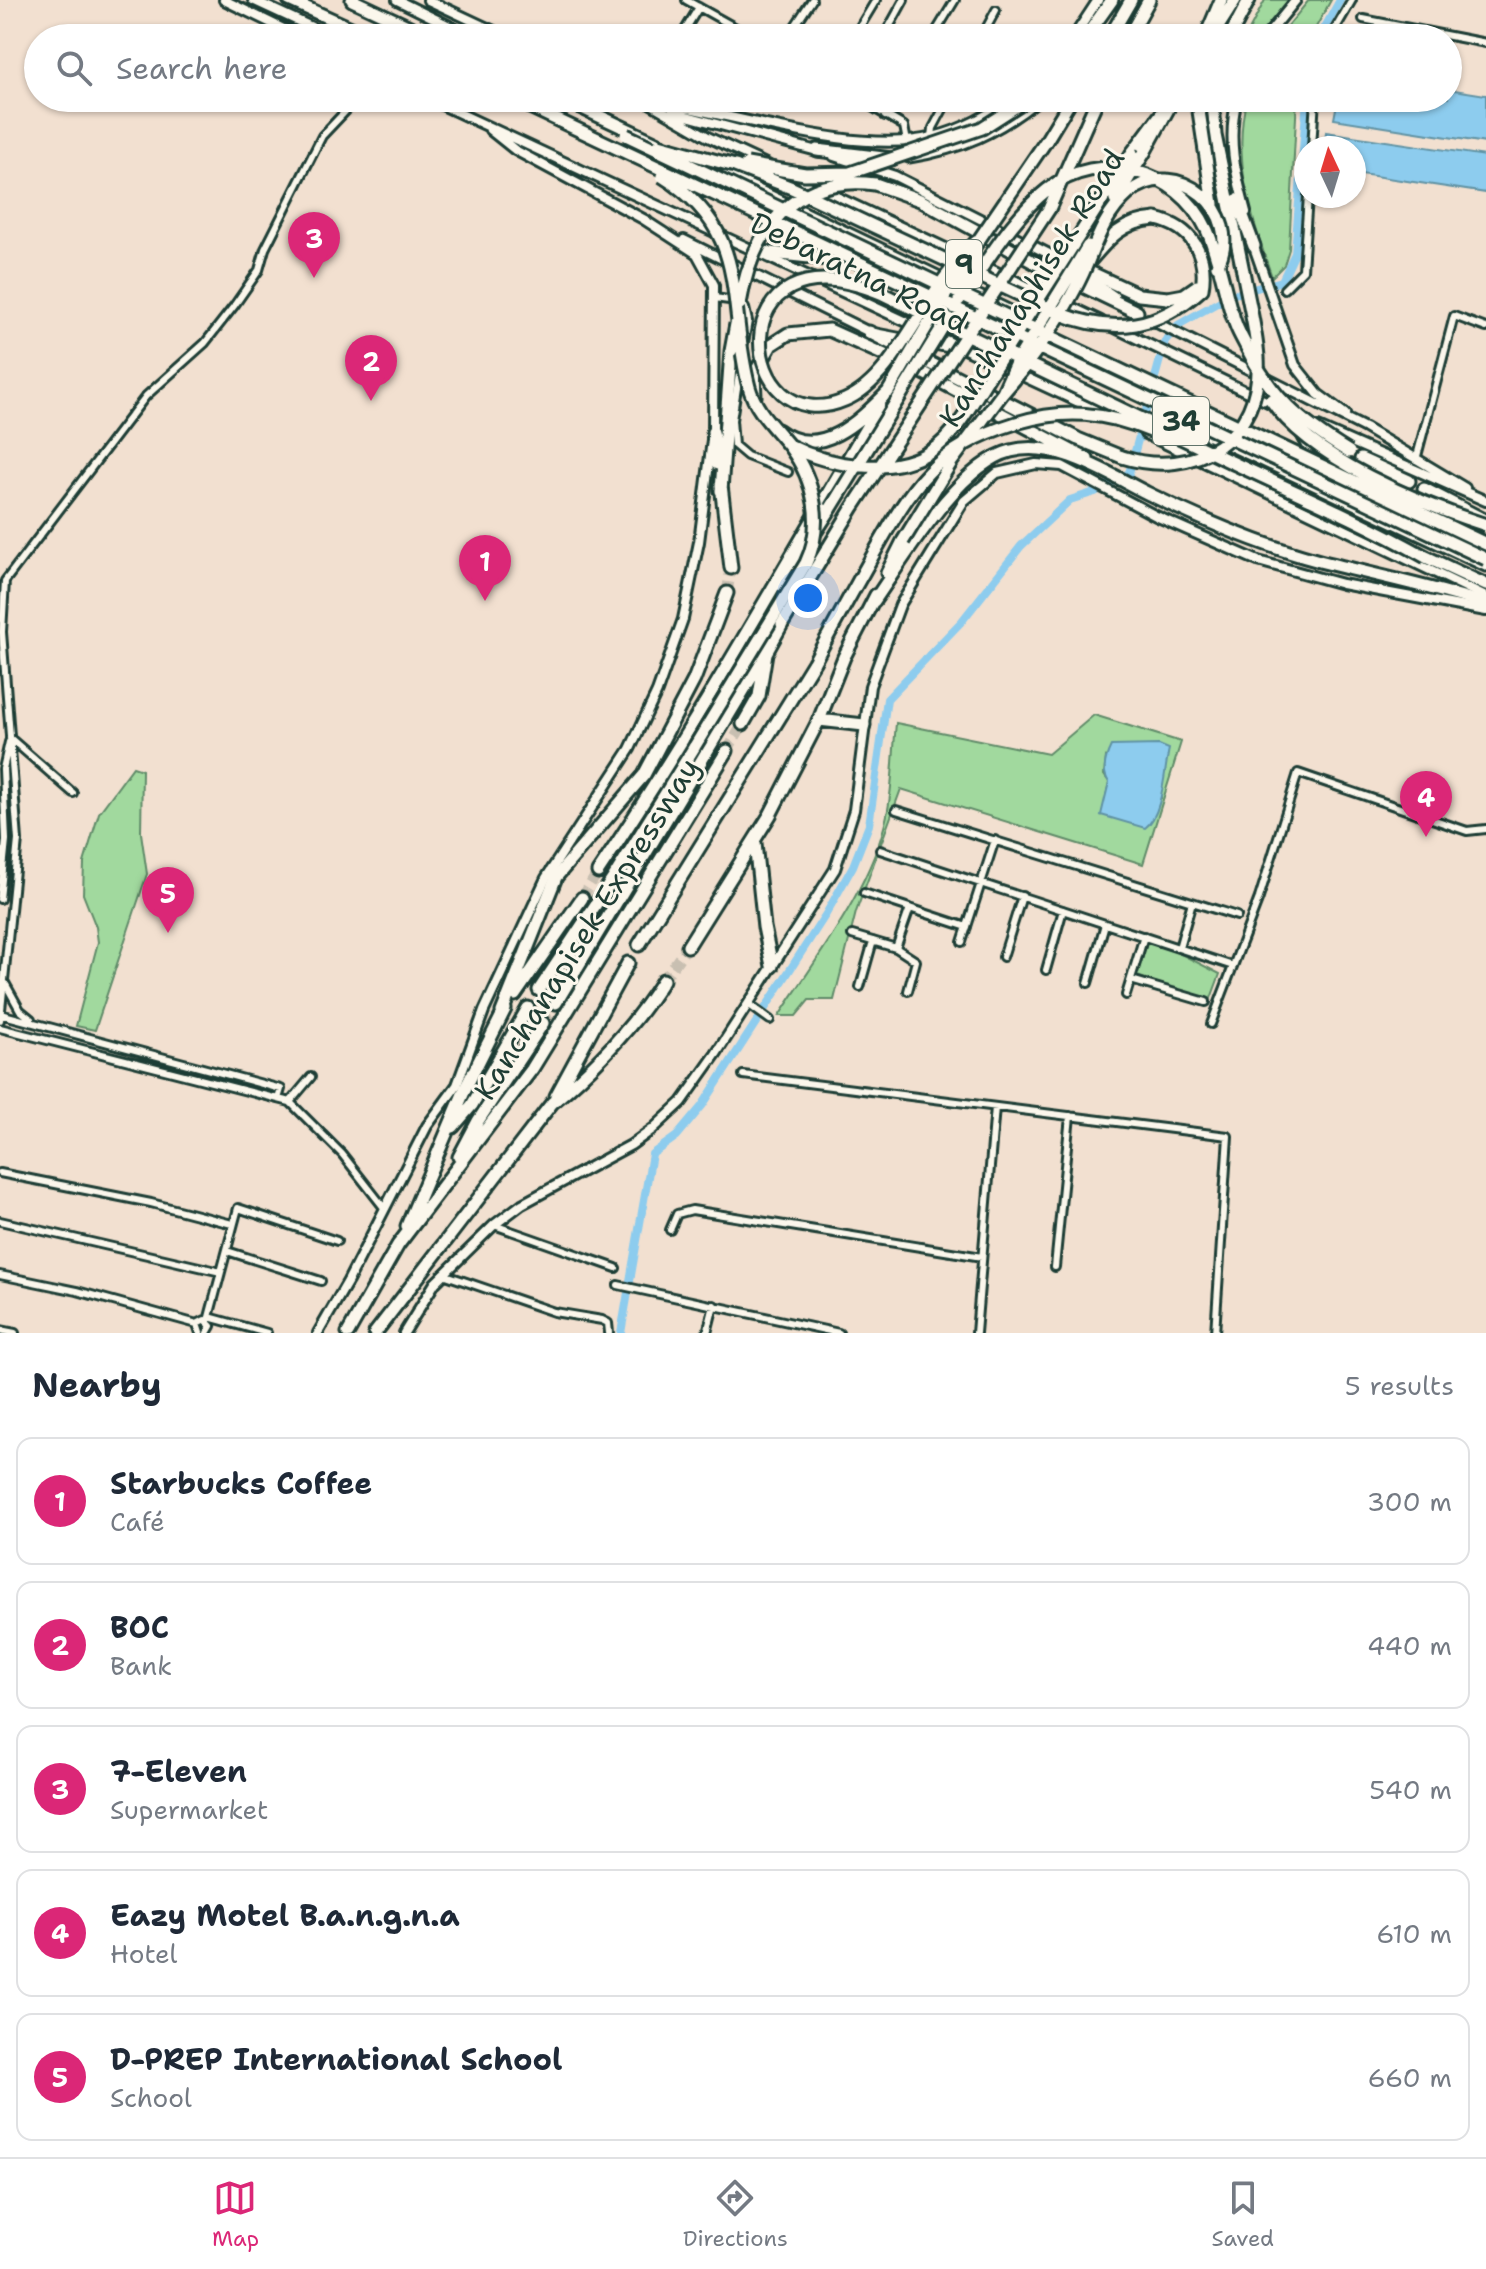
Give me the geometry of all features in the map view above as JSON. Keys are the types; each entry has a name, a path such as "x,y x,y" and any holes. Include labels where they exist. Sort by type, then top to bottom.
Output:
{"highway":[{"path":"289,0 342,24"},
{"path":"304,0 355,24"},
{"path":"339,0 390,24"},
{"path":"352,0 403,24"},
{"path":"1093,24 1109,0"},
{"path":"1117,24 1131,0"},
{"path":"1213,24 1221,0"},
{"path":"1218,24 1235,0"},
{"path":"1236,24 1249,0"},
{"path":"1136,24 1146,6"},
{"name":"Debaratna Road","path":"532,112 1486,562"},
{"path":"540,112 1486,562"},
{"path":"577,112 1486,543"},
{"name":"Debaratna Road","path":"591,112 806,211 1486,543"},
{"path":"711,159 789,172 850,173 982,128 1007,112"},
{"path":"817,150 894,159 928,153 983,136 1018,112"},
{"name":"9","path":"826,506 888,392 976,242 1064,112"},
{"name":"Kanchanaphisek Road","path":"766,653 853,507 1049,209 1092,112"},
{"name":"Kanchanaphisek Road","path":"874,601 903,541 952,461 1002,394 1016,363 1165,112"},
{"path":"1198,112 1202,148 1233,318"},
{"path":"869,332 1078,439 1122,457 1155,466 1199,458 1232,436 1248,412 1258,359 1215,135 1214,112"},
{"path":"626,135 711,159 792,188 1086,324 1113,328 1155,321 1187,303 1202,289 1204,278 1204,262 1191,238 1181,228 1156,219 1141,220 1118,230 1086,266 1022,372 1002,394"},
{"path":"1215,135 1254,246"},
{"name":"Kanchanapisek Expressway","path":"539,990 653,816 783,603 814,545 815,501 801,465 789,446 769,426 750,389 738,308 723,243 712,218 694,198 620,150"},
{"path":"789,446 819,459 856,465 901,462 931,451 965,412 1138,153"},
{"path":"826,506 962,296 1024,212 1044,192 1071,175 1109,167 1128,168 1152,176 1179,194 1207,230 1233,318 1281,414 1328,454 1403,491 1486,523"},
{"path":"721,491 731,351 749,264 757,243 782,210 829,185 853,181 875,184 920,200 1028,259 1137,312"},
{"path":"1057,257 1139,295 1168,298 1184,295 1207,281 1220,261 1224,245 1218,213 1206,196 1190,186 1150,182 1131,192 1096,236 1086,266"},
{"path":"976,242 948,273 924,308 916,320 884,367 865,387 844,401 821,405 800,402 771,382 761,365 760,327 782,293 812,278 857,284 912,308 926,315 940,322 1098,398 1383,534 1486,585"},
{"path":"762,252 847,261"},
{"path":"888,392 838,435 816,442 786,436 770,424 753,392 759,361 771,345 788,334 829,330 872,348 1066,446 1100,469 1204,522 1259,542 1486,604"},
{"path":"1263,381 1295,415 1349,452"},
{"path":"639,945 814,662 896,512 918,482 949,454 977,437 1041,415 1090,413 1133,423 1381,540 1426,557"},
{"path":"1292,415 1317,461"},
{"path":"713,432 731,568"},
{"path":"688,946 754,842 819,720 844,657 874,601 952,496 990,461 1012,450 1038,449 1100,469"},
{"path":"1361,459 1409,481"},
{"path":"1424,489 1486,523"},
{"name":"Kanchanapisek Expressway","path":"598,872 764,608 799,561 826,506"},
{"path":"502,1012 556,877 644,775 694,680 727,593"},
{"path":"743,724 759,696 766,653"},
{"path":"556,1003 766,653"},
{"path":"819,720 864,725"},
{"name":"Kanchanapisek Expressway","path":"398,1245 532,1069 727,751"},
{"path":"754,842 772,966"},
{"name":"Kanchanapisek Expressway","path":"348,1333 398,1245 502,1012 582,898"},
{"path":"552,1103 628,963"},
{"name":"Kanchanapisek Expressway","path":"375,1333 552,1103 589,1071 647,1005 663,980"},
{"name":"Kanchanapisek Expressway","path":"447,1133 470,1108 528,1008"},
{"path":"450,1176 478,1121 543,1023"}],"main road":[{"path":"224,0 273,24"},
{"path":"253,0 306,24"},
{"path":"397,0 446,24"},
{"path":"428,0 479,24"},
{"path":"1082,24 1098,0"},
{"path":"1276,24 1296,0"},
{"name":"Debaratna Road","path":"459,112 762,252 1486,597"},
{"name":"Debaratna Road","path":"665,112 708,137 1137,338 1292,415 1436,482 1484,500"},
{"path":"670,112 817,150 895,176 1057,257 1156,323 1365,428"},
{"path":"749,112 861,141 907,142 960,129 990,112"},
{"path":"1234,112 1230,137 1231,159 1261,268 1301,376 1318,394 1365,428 1484,500"},
{"path":"480,121 515,150 643,219 869,332 964,350"},
{"path":"318,1333 427,1126 457,1085 484,1011 546,878 630,749 657,692 683,619 699,542 713,432 714,298 707,267 697,254 643,219"},
{"path":"404,1333 443,1274 494,1225 522,1204 631,1145 682,1102 835,869 848,837 854,810 870,686 900,605 964,501 997,473 1014,466 1062,466 1156,516 1258,561 1342,584 1486,611"}],"street":[{"path":"686,0 727,24"},
{"path":"796,24 812,0"},
{"path":"861,24 876,0"},
{"path":"891,24 904,0"},
{"path":"940,24 955,0"},
{"path":"1338,24 1352,0"},
{"path":"689,24 699,7"},
{"path":"988,24 996,10"},
{"path":"1363,19 1389,24"},
{"path":"1462,38 1486,43"},
{"path":"278,1099 281,1089 33,1021 0,1016 18,840 1,609 5,581 41,530 160,382 205,343 259,270 265,249 322,136 345,112"},
{"path":"879,112 904,126 907,142"},
{"path":"885,116 887,112"},
{"path":"932,137 942,112"},
{"path":"1313,136 1314,112"},
{"path":"1284,289 1303,270 1307,208"},
{"path":"714,298 740,304 748,313 733,406 734,445 747,456 788,472"},
{"path":"1416,460 1454,316 1486,328"},
{"path":"10,738 73,793"},
{"path":"0,899 6,840 3,769 10,738"},
{"path":"1211,1024 1259,898 1298,773 1467,831 1486,829"},
{"path":"896,810 1237,916"},
{"path":"962,942 995,840"},
{"path":"880,850 1233,966"},
{"path":"864,893 967,927"},
{"path":"1003,957 1022,896"},
{"path":"1179,948 1192,902"},
{"path":"896,948 910,908"},
{"path":"1046,970 1063,910"},
{"path":"1088,983 1105,924"},
{"path":"852,935 896,948 916,961 908,991"},
{"path":"1126,995 1144,936"},
{"path":"860,987 873,941"},
{"path":"4,980 20,1010 33,1021"},
{"path":"1131,980 1206,1002"},
{"path":"748,1004 770,1020"},
{"path":"0,1028 290,1102 342,1154 385,1209"},
{"path":"743,1075 1228,1136 1215,1333"},
{"path":"290,1102 311,1077"},
{"path":"976,1333 995,1107"},
{"path":"1055,1267 1070,1116"},
{"path":"0,1173 151,1203 232,1224"},
{"path":"207,1333 238,1208 337,1241"},
{"path":"670,1230 677,1214 692,1210 982,1257"},
{"path":"0,1221 221,1272"},
{"path":"494,1225 616,1268"},
{"path":"227,1251 321,1281"},
{"path":"443,1274 554,1312 602,1320 608,1323 609,1333"},
{"path":"0,1275 77,1291 197,1324 208,1319 267,1333"},
{"path":"620,1285 839,1333"},
{"path":"707,1333 714,1305"},
{"path":"197,1324 200,1333"},
{"path":"0,1330 15,1333"}],"green space":[{"path":"1265,0 1299,0 1280,24 1252,24"},
{"path":"1309,0 1331,0 1318,24 1289,24"},
{"path":"1245,112 1296,112 1289,249 1284,265 1272,277 1251,211 1241,143"},
{"path":"1094,715 1181,742 1143,864 901,789 856,912 834,1000 809,1000 796,1016 779,1016 842,920 880,842 892,781 896,723 1048,754","holes":["1106,757 1160,788 1161,798 1102,815 1109,782 1104,775"]},
{"path":"133,767 142,770 141,833 147,874 95,1030 76,1026 98,942 96,927 83,894 84,863 99,813"},
{"path":"1147,942 1179,953 1220,974 1210,1001 1137,976"}],"water":[{"path":"1462,91 1486,95 1486,143 1334,119 1335,112 1462,112"},
{"path":"1326,132 1353,136 1326,136"},
{"path":"1366,138 1486,156 1486,193 1366,175"},
{"path":"1159,745 1169,749 1162,792 1151,822 1145,828 1101,815 1109,782 1105,764 1111,746"}],"waterway":[{"path":"1327,24 1340,0"},
{"path":"621,1333 652,1154 677,1136 702,1106 826,914 853,866 869,825 887,699 962,621 1021,546 1070,500 1095,492 1129,473 1165,341 1178,325 1231,295 1282,281 1295,253 1306,112"}],"tunnel":[{"path":"727,593 731,568"},
{"path":"727,751 743,724"},
{"path":"582,898 598,872"},
{"path":"663,980 688,946"},
{"path":"543,1023 556,1003"}],"place":[{"name":"7-Eleven","path":"314,278"},
{"name":"BOC","path":"371,401"},
{"name":"Starbucks Coffee","path":"485,601"},
{"name":"Eazy Motel B.a.n.g.n.a","path":"1426,837"},
{"name":"D-PREP International School","path":"168,933"}]}
